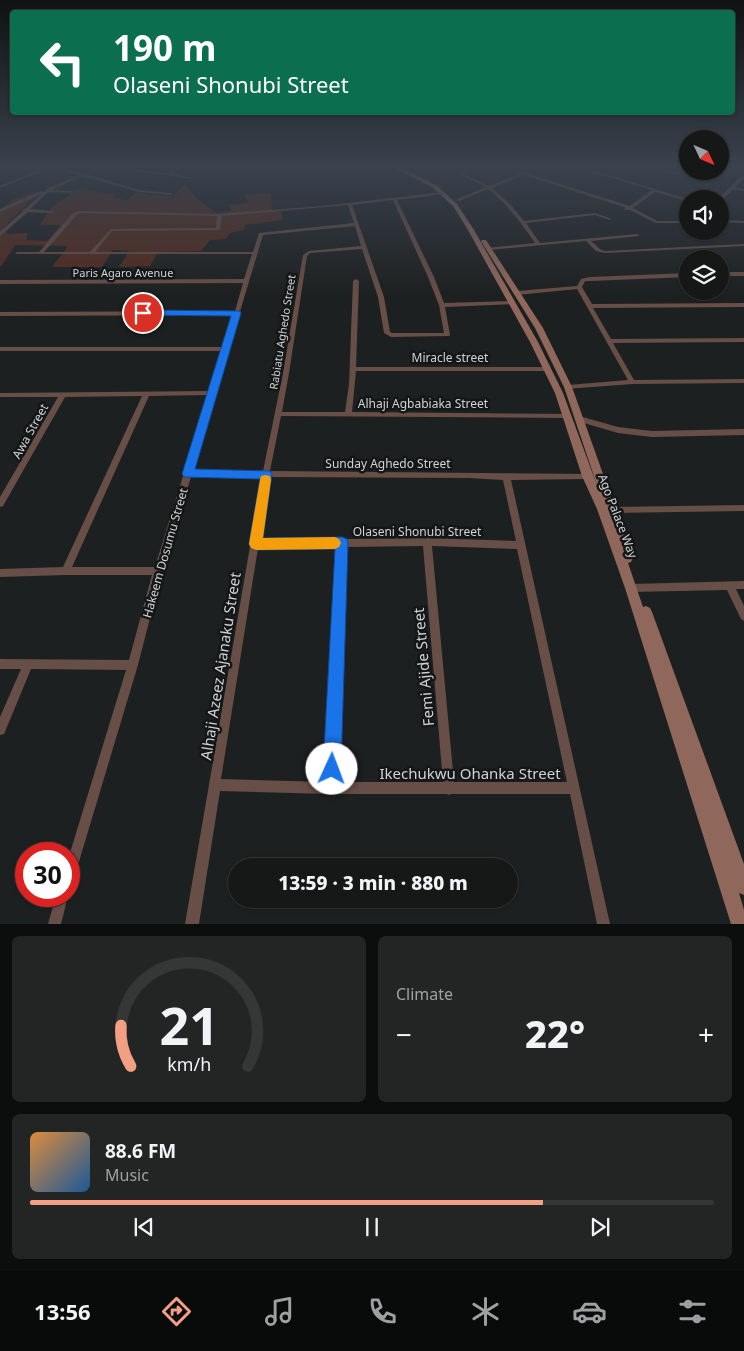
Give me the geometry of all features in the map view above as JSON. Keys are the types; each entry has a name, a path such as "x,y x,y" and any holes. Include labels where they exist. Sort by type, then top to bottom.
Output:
{"main road":[{"name":"Ago Palace Way","path":"458,210 568,387 611,510 740,924"},
{"name":"Ago Palace Way","path":"463,210 489,249 514,298"},
{"name":"Ago Palace Way","path":"536,334 547,369 568,416 588,476 634,588 744,887"}],"street":[{"path":"0,235 25,210"},
{"path":"27,210 51,212"},
{"path":"40,253 77,213 220,214 270,210"},
{"path":"352,210 382,298 387,333 391,335 447,334 442,305 400,210"},
{"path":"511,210 523,222 538,244"},
{"path":"632,210 659,222 679,222"},
{"path":"91,253 111,230 218,229 220,214"},
{"path":"523,222 595,214 610,220"},
{"path":"729,221 744,222"},
{"name":"Hakeem Dosumu Street","path":"79,842 133,665 158,571 261,234 264,232 356,224"},
{"path":"489,249 637,235"},
{"path":"588,240 598,250 605,252 744,245"},
{"name":"Rabiatu Aghedo Street","path":"278,414 306,253 365,247"},
{"path":"17,253 254,253"},
{"path":"729,274 744,274"},
{"path":"580,287 583,280 679,275"},
{"name":"Paris Agaro Avenue","path":"0,282 247,281"},
{"path":"348,414 356,281"},
{"path":"442,305 514,298 580,287"},
{"path":"580,287 632,382"},
{"path":"592,306 744,304"},
{"path":"0,314 236,313"},
{"path":"610,341 744,340"},
{"path":"0,349 227,349"},
{"name":"Miracle street","path":"352,369 547,369"},
{"path":"568,387 632,382 744,381"},
{"path":"66,570 147,393"},
{"path":"0,395 212,393"},
{"name":"Awa Street","path":"0,504 63,394"},
{"name":"Alhaji Agbabiaka Street","path":"278,414 568,416"},
{"name":"Alhaji Azeez Ajanaku Street","path":"192,924 266,474 278,414"},
{"path":"579,419 618,430 652,434 744,432"},
{"name":"Sunday Aghedo Street","path":"188,474 588,476"},
{"path":"506,477 519,545 604,924"},
{"path":"611,510 744,508"},
{"name":"Olaseni Shonubi Street","path":"256,544 427,542 519,545"},
{"name":"Femi Ajide Street","path":"427,542 449,789"},
{"path":"331,788 342,543"},
{"path":"0,573 66,570 158,571"},
{"path":"729,585 744,616"},
{"path":"634,588 744,585"},
{"path":"0,664 133,665"},
{"path":"0,730 28,664"},
{"name":"Ikechukwu Ohanka Street","path":"216,786 449,789 574,788"},
{"path":"54,924 59,907"}],"shaded area":[{"path":"0,210 21,210 4,227 7,234 27,233 27,240 47,241 61,225 40,225 50,210 213,210 217,213 231,210 273,210 281,211 283,220 245,225 244,230 230,233 226,239 210,240 201,251 158,252 150,266 119,267 129,251 113,250 102,267 52,267 68,246 15,245 0,266"}],"slow traffic":[{"path":"265,480 256,544 335,543"}],"route":[{"path":"143,313 236,313 227,349 188,474 266,474 256,544 342,543 332,769"}]}
